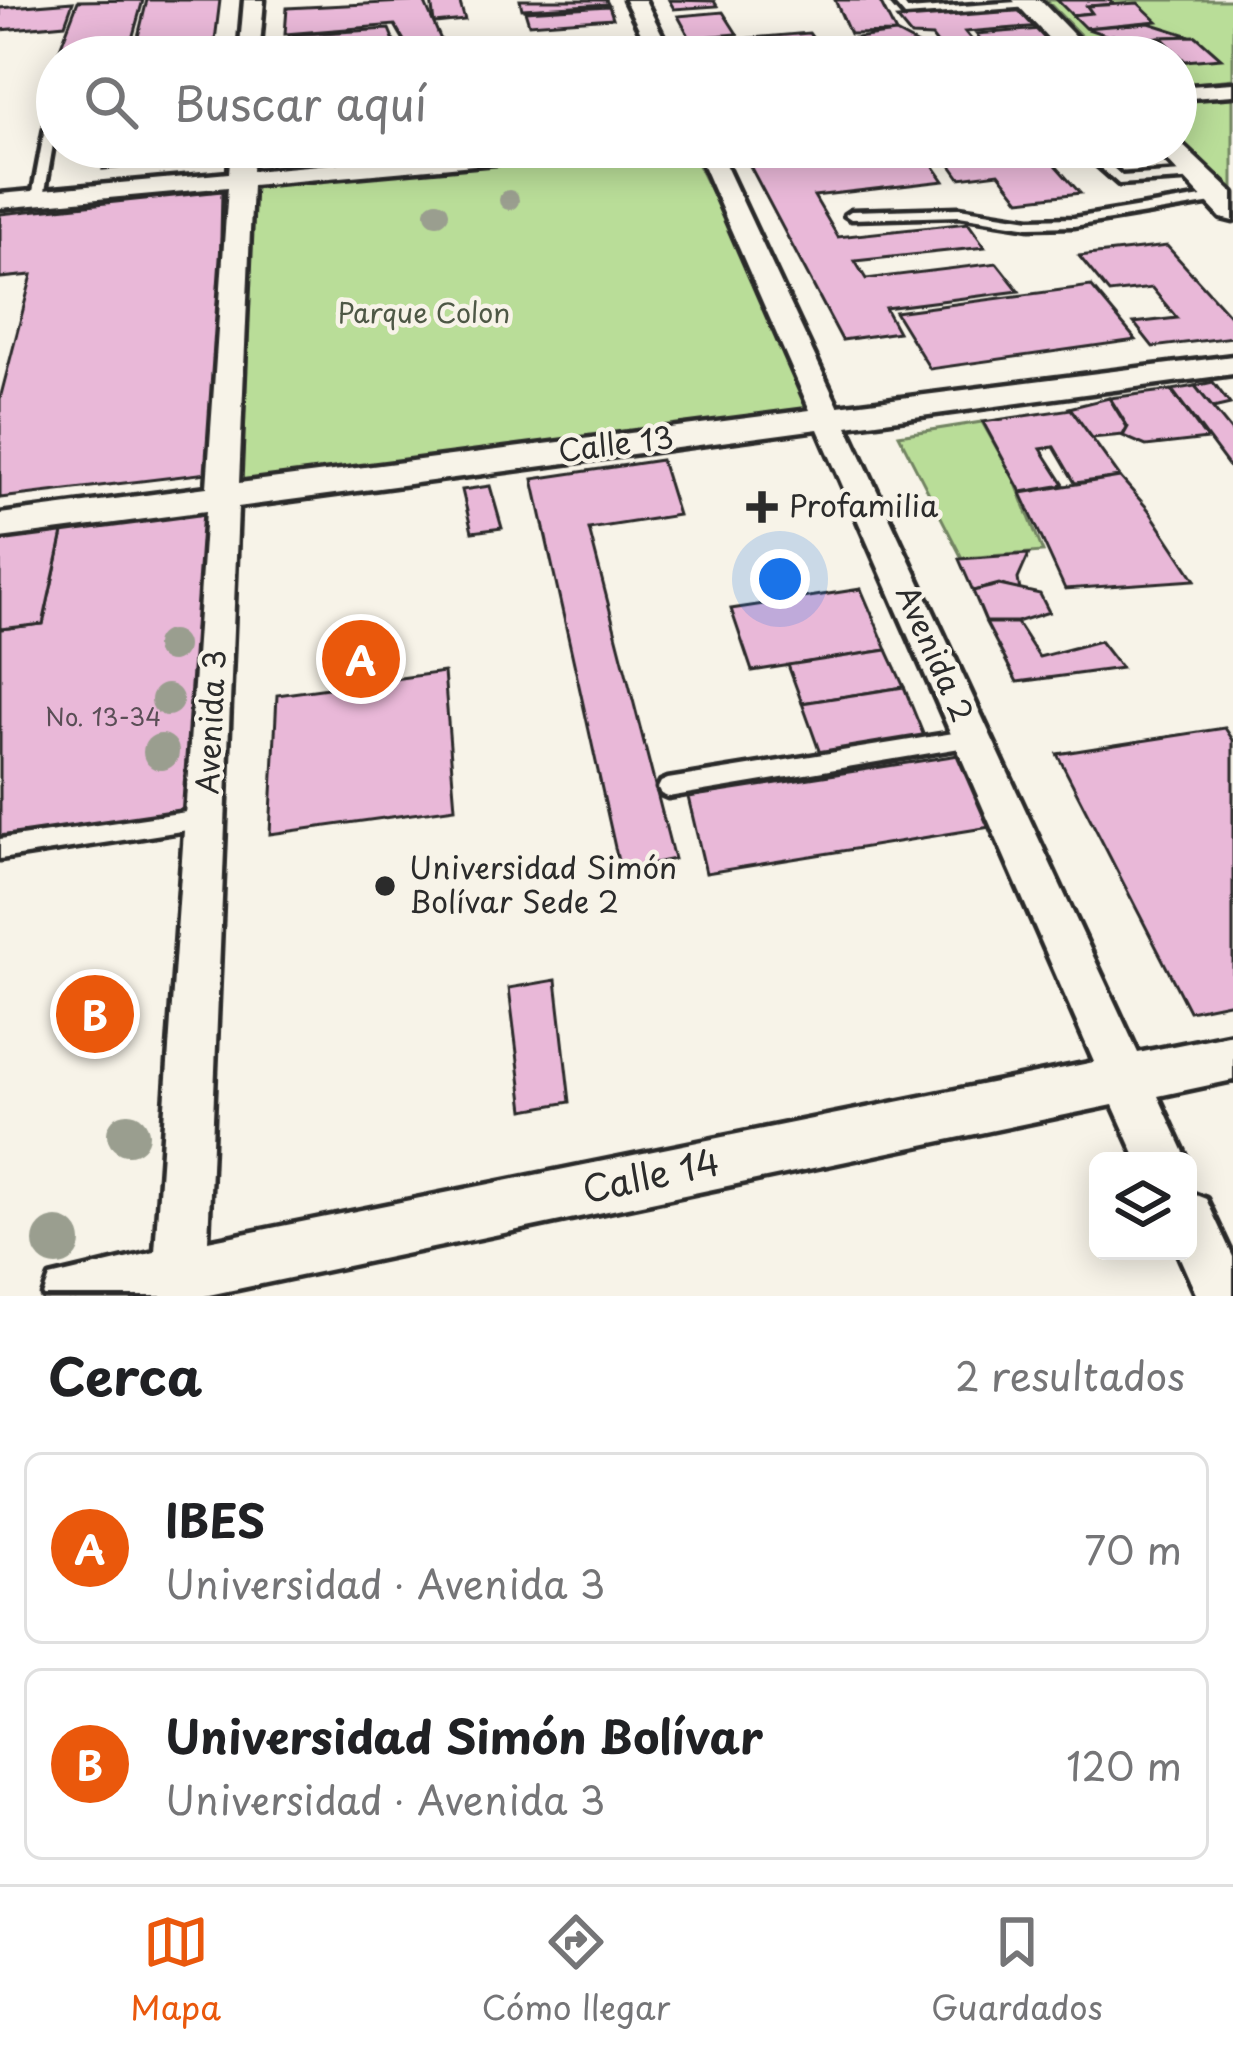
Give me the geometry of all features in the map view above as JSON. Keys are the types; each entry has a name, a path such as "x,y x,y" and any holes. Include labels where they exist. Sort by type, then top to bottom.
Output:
{"street":[{"path":"251,36 254,0"},
{"path":"635,0 653,36"},
{"path":"1028,2 1061,36"},
{"path":"1197,92 1233,89"},
{"path":"0,201 210,168"},
{"name":"Avenida 3","path":"180,1285 240,168"},
{"name":"Avenida 2","path":"715,168 1159,1152"},
{"path":"1192,168 1221,195"},
{"name":"Calle 13","path":"0,526 1233,365"},
{"name":"Calle 14","path":"69,1296 180,1285 1233,1057"},
{"path":"1197,1237 1224,1296"}],"lane":[{"path":"896,0 905,13 1028,2"},
{"path":"38,197 43,168"},
{"path":"1107,168 1119,179 1221,195"},
{"path":"851,215 958,212 1030,223 1074,222 1221,195"},
{"path":"668,788 972,738"},
{"path":"0,849 207,818"}],"green space":[{"path":"1046,0 1233,0 1233,79 1197,83 1197,36 1081,36"},
{"path":"1233,89 1231,193 1197,160 1197,93"},
{"name":"Parque Colon","path":"394,168 699,168 821,414 240,485 251,181"},
{"path":"982,422 1014,479 1043,552 962,558 899,435"}],"building":[{"path":"143,0 133,36 65,36 78,1"},
{"path":"147,0 220,0 216,36 138,36"},
{"path":"431,0 459,0 465,20 434,23"},
{"path":"520,0 606,0 608,4 522,9"},
{"path":"669,0 714,1 717,6 674,9"},
{"path":"835,0 879,0 896,33 850,34"},
{"path":"1057,0 1109,0 1114,4 1087,6 1092,13 1072,15"},
{"path":"424,1 439,36 401,36 395,25 285,34 287,8"},
{"path":"73,2 65,24 0,30 0,8"},
{"path":"1138,3 1157,21 1085,28 1072,15 1092,13 1087,6"},
{"path":"609,6 613,18 529,24 525,11"},
{"path":"1025,9 1042,26 965,32 968,36 911,36 897,19"},
{"path":"723,12 737,34 689,36 678,16"},
{"path":"1149,23 1190,36 1108,36 1085,28"},
{"path":"389,29 392,36 289,36"},
{"path":"1041,29 1048,36 978,36"},
{"path":"1197,37 1221,58 1197,60"},
{"path":"751,168 935,168 944,181 814,196 838,237 968,223 985,247 855,261 866,279 997,263 1019,291 885,308 898,332 842,340"},
{"path":"953,168 1058,168 1080,193 1020,200 999,173 960,178"},
{"path":"222,191 216,472 0,498 0,399 32,275 0,278 0,214"},
{"path":"1167,246 1233,319 1233,337 1153,347 1134,323 1177,318 1152,288 1109,293 1079,256"},
{"path":"1091,286 1136,340 930,369 895,312"},
{"path":"1213,382 1230,404 1213,408 1195,386"},
{"path":"1195,386 1233,433 1233,472 1172,390"},
{"path":"1171,390 1207,439 1146,446 1123,436 1128,427 1110,398"},
{"path":"1109,398 1127,427 1123,435 1092,438 1069,408"},
{"path":"1071,409 1120,477 1075,483 1054,447 1041,449 1064,485 1021,492 983,422"},
{"path":"661,460 678,515 589,529 674,859 620,870 533,479"},
{"path":"1120,477 1148,509 1195,580 1065,589 1021,493"},
{"path":"490,486 502,528 472,532 462,490"},
{"path":"216,510 203,807 0,841 0,629 43,624 64,528"},
{"path":"58,528 38,620 0,625 0,535"},
{"path":"64,528 43,624 0,629 0,535"},
{"path":"1029,554 1018,579 1020,591 999,584 973,591 959,559"},
{"path":"999,585 1040,594 1049,612 1017,622 986,622 973,591"},
{"path":"861,589 887,650 752,671 731,609"},
{"path":"986,623 1017,623 1039,657 1100,641 1121,668 1017,682"},
{"path":"887,650 904,687 802,703 788,665"},
{"path":"444,672 455,808 270,834 277,695"},
{"path":"904,687 926,741 821,756 802,703"},
{"path":"1225,728 1233,740 1233,1002 1189,1011 1057,754"},
{"path":"959,755 990,827 706,873 688,797"},
{"path":"556,980 570,1102 524,1110 509,988"}],"place":[{"name":"Profamilia","path":"762,507"},
{"name":"IBES","path":"361,659"},
{"name":"Universidad Simón Bolívar Sede 2","path":"385,886"},
{"name":"Universidad Simón Bolívar","path":"95,1014"}]}
